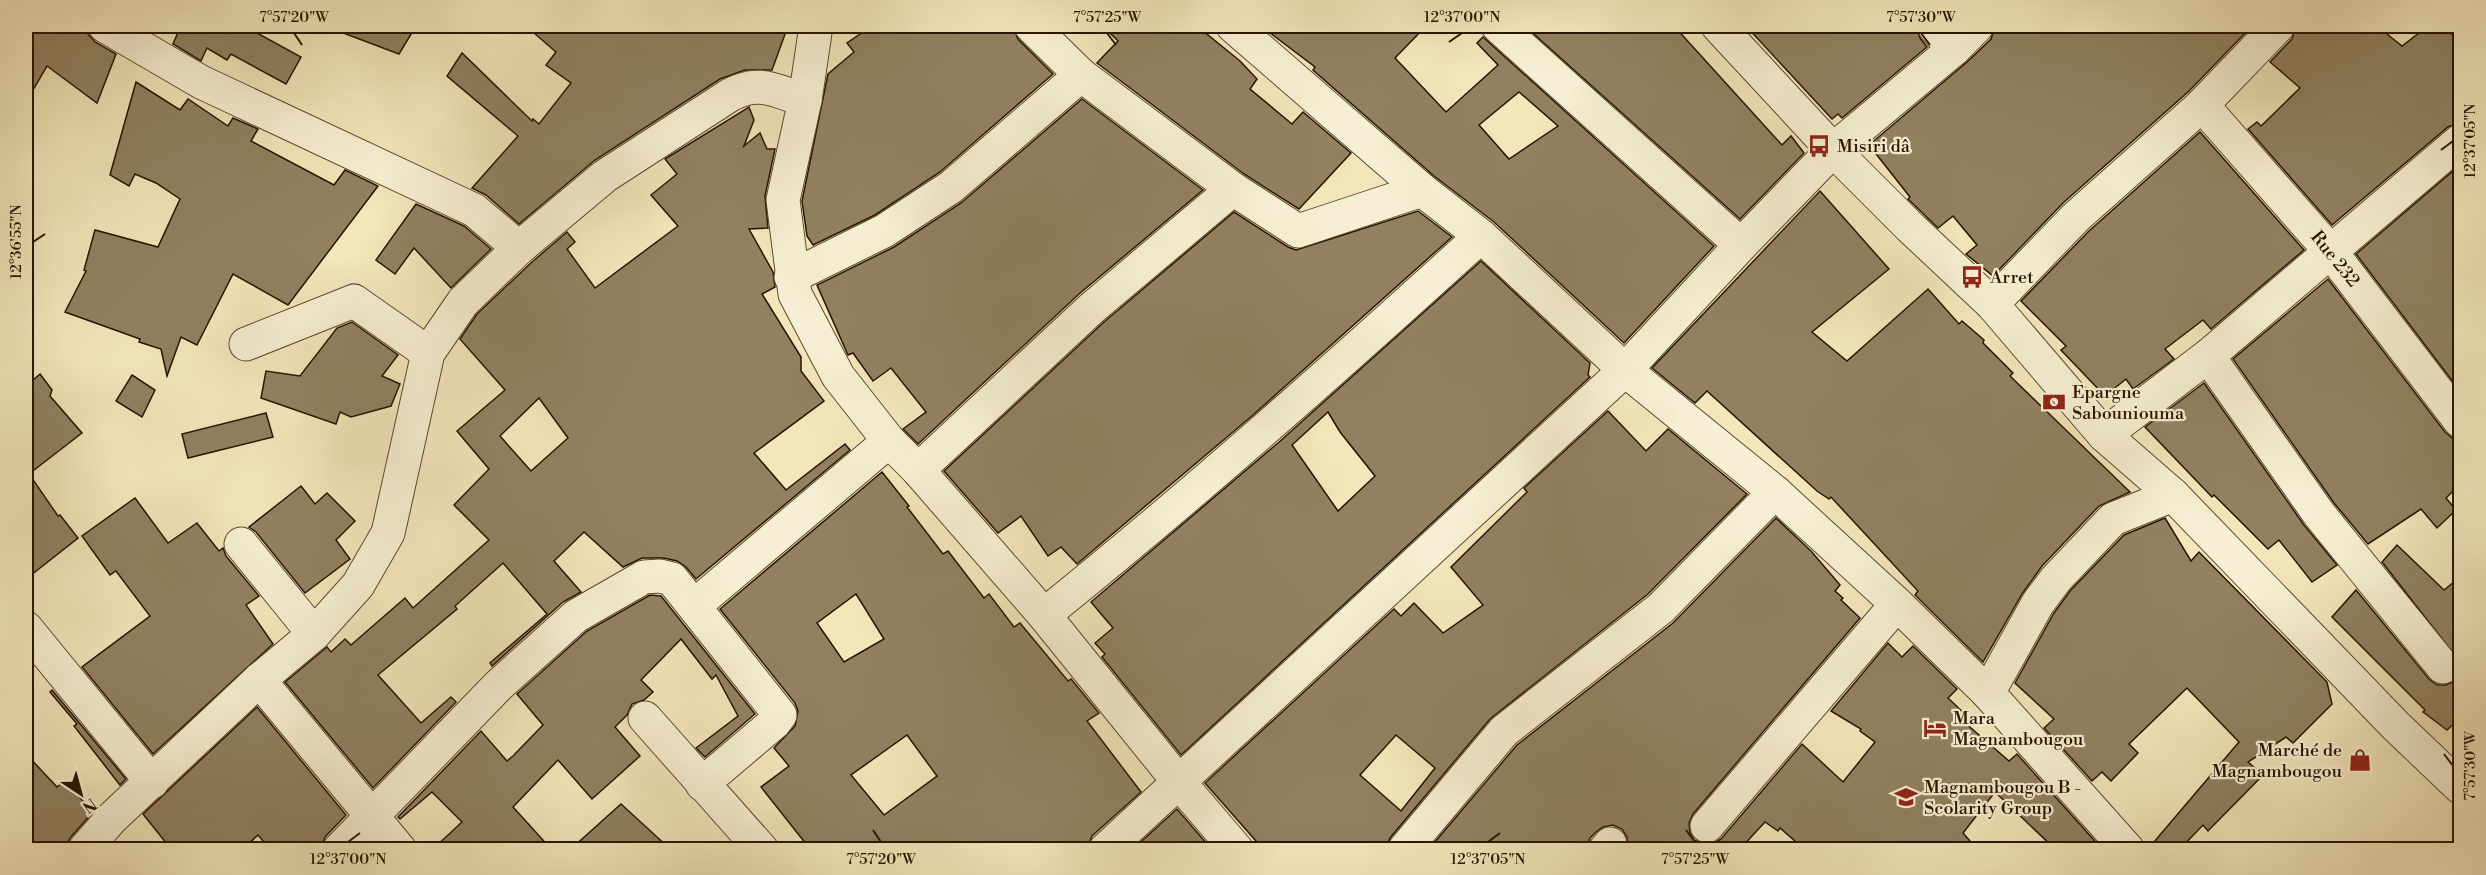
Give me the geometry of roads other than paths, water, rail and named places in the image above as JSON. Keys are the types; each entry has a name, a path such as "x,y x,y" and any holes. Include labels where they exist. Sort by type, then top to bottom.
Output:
{"street":[{"path":"105,26 201,82 474,210 519,248"},
{"path":"816,26 805,100 783,200 791,277 795,294 838,375 889,441 918,470 1044,615 1178,781 1237,849"},
{"path":"1031,26 1081,75 1233,189 1298,231 1422,190"},
{"path":"1233,26 1422,190 1481,236 1625,370 1775,492 1897,604 1988,693 2128,849"},
{"path":"1498,26 1741,245"},
{"path":"1718,26 1833,150 1992,304 2104,435 2173,495 2396,726 2460,787"},
{"path":"1105,849 1625,370 1741,245 1944,37 1977,26"},
{"path":"1992,304 2076,217 2202,105 2278,26"},
{"path":"791,277 884,231 951,187 1081,75"},
{"path":"84,849 112,818 260,680 314,634 358,585 388,533 428,353 463,302 519,248 605,176 745,87 761,86 805,100"},
{"name":"Rue 232","path":"2202,105 2331,252 2460,421"},
{"path":"2104,435 2208,356 2460,141"},
{"path":"918,470 1092,308 1233,189"},
{"path":"1044,615 1150,530 1360,346 1481,236"},
{"path":"246,344 354,301 428,353"},
{"path":"2208,356 2319,514 2444,666"},
{"path":"694,606 889,441"},
{"path":"1404,849 1504,731 1661,608 1775,492"},
{"path":"1988,693 2038,603 2056,579 2113,519 2173,495"},
{"path":"241,544 314,634"},
{"path":"339,849 499,685 576,616 644,578 660,576 672,579 780,716 702,784"},
{"path":"1707,826 1897,604"},
{"path":"26,628 152,782"},
{"path":"260,680 400,849"},
{"path":"645,718 762,849"}],"place":[{"name":"Misiri dâ","path":"1819,146"},
{"name":"Arret","path":"1972,277"},
{"name":"Epargne Sabouniouma","path":"2054,402"},
{"name":"Mara Magnambougou","path":"1935,728"},
{"name":"Marché de Magnambougou","path":"2360,760"},
{"name":"Magnambougou B - Scolarity Group","path":"1906,797"}]}
